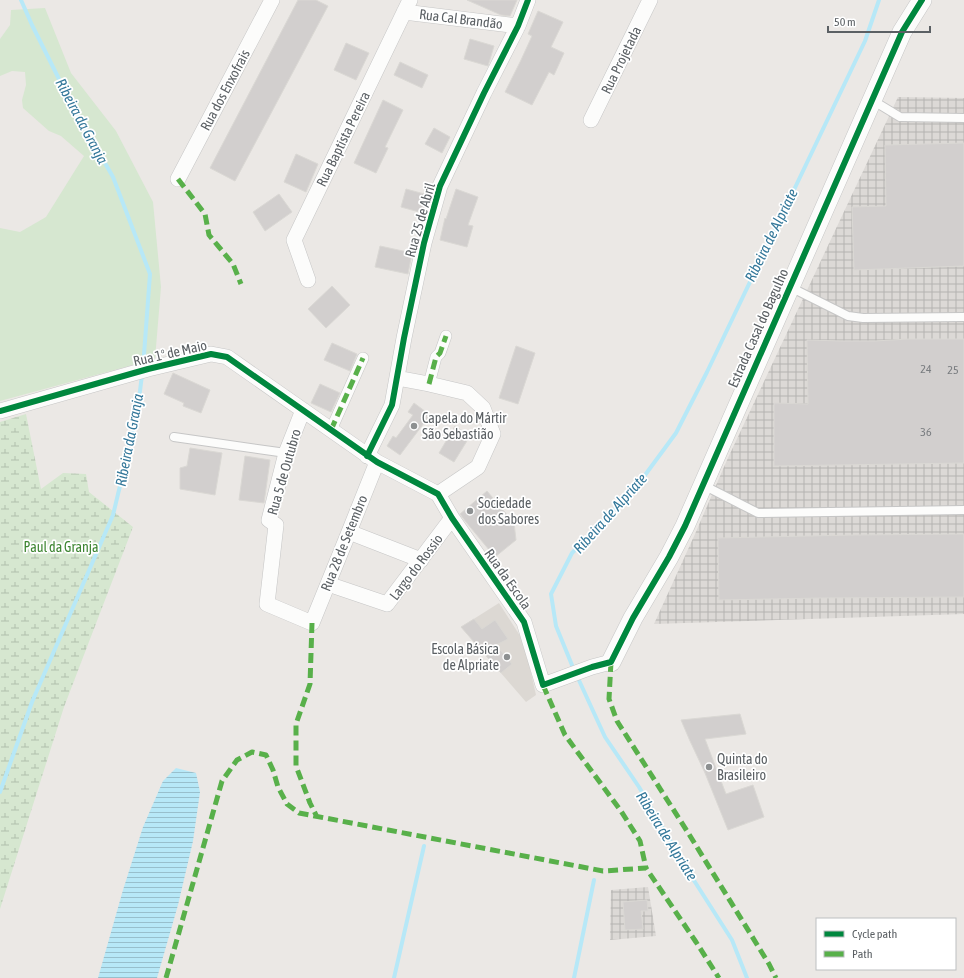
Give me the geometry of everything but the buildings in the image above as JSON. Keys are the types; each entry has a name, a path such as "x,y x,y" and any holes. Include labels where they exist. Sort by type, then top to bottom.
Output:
{"street":[{"name":"Rua dos Enxofrais","path":"178,179 272,0"},
{"name":"Rua 25 de Abril","path":"372,459 392,405 404,338 424,243 440,186 484,93 518,26 528,0"},
{"name":"Rua Projetada","path":"591,120 650,0"},
{"name":"Estrada Casal do Bagulho","path":"611,662 632,618 669,557 703,485 789,286 902,32 922,0"},
{"name":"Rua Cal Brandão","path":"407,6 518,26"},
{"name":"Rua Baptista Pereira","path":"308,280 294,240 407,6"},
{"path":"429,384 436,357 440,353 446,336"},
{"name":"Rua 1º de Maio","path":"0,411 144,370 211,354 227,357 372,459"},
{"path":"331,430 363,358"},
{"path":"372,459 438,494 478,467 493,434 483,408 468,393 397,378"},
{"name":"Rua 5 de Outubro","path":"303,410 286,453 268,520 276,525 268,604 312,623"},
{"name":"Rua 28 de Setembro","path":"312,623 349,532 372,459"},
{"name":"Rua da Escola","path":"438,494 452,518 524,622 543,685 592,667 611,662"},
{"name":"Largo do Rossio","path":"328,584 387,604 452,518"},
{"path":"349,532 421,560"}],"lane":[{"path":"872,100 900,117 964,118"},
{"path":"789,286 848,316 863,318 964,317"},
{"path":"174,437 286,453"},
{"path":"703,485 758,513 964,510"}],"shaded area":[{"path":"898,97 964,98 964,614 654,624 727,460"},
{"name":"Escola Básica de Alpriate","path":"499,603 524,642 536,695 526,702 461,627"},
{"path":"648,887 656,936 610,940 611,890"}],"green space":[{"path":"45,8 71,73 116,131 153,202 161,287 155,359 0,401 0,228 20,232 46,217 84,156 61,136 49,131 23,108 22,100 26,85 25,72 12,71 0,76 0,39 10,25 11,10"},
{"name":"Paul da Granja","path":"26,414 41,489 63,473 86,474 89,492 133,527 64,707 0,909 0,422"}],"water":[{"path":"176,768 196,773 200,792 193,841 178,905 157,978 98,978 143,827 163,781"}],"waterway":[{"name":"Ribeira da Granja","path":"21,0 74,109 113,177 150,274 143,368"},
{"name":"Ribeira de Alpriate","path":"574,670 556,626 551,594 572,553 634,490 676,433 707,372 865,41 879,0"},
{"name":"Ribeira da Granja","path":"0,792 32,702 113,515 137,415 142,375"},
{"name":"Ribeira de Alpriate","path":"577,676 605,737 639,787 686,868 732,940 747,978"},
{"path":"394,978 424,846"},
{"path":"574,978 594,880"}],"marked path":[{"path":"178,179 205,214 209,235 233,264 241,284"},
{"path":"429,384 436,357 440,353 446,336"},
{"path":"331,430 363,358"},
{"path":"312,623 310,684 296,724 296,766 317,817"},
{"path":"611,662 609,699 617,721 687,831 769,964 776,978"},
{"path":"543,685 565,735 621,811 640,841 646,868"},
{"path":"166,978 222,781 237,760 252,752 266,755 273,770 278,787 287,804 299,813 603,871 646,868 719,978"}],"cycle path":[{"path":"367,456 392,405 404,338 424,243 440,186 484,93 518,26 528,0"},
{"path":"0,411 148,369 211,354 227,357 377,462 438,494 452,518 524,622 543,685 592,667 611,662 633,618 669,557 685,526 902,32 922,0"}],"place":[{"name":"Capela do Mártir São Sebastião","path":"414,426"},
{"name":"Sociedade dos Sabores","path":"470,511"},
{"name":"Escola Básica de Alpriate","path":"507,657"},
{"name":"Quinta do Brasileiro","path":"709,767"}]}
